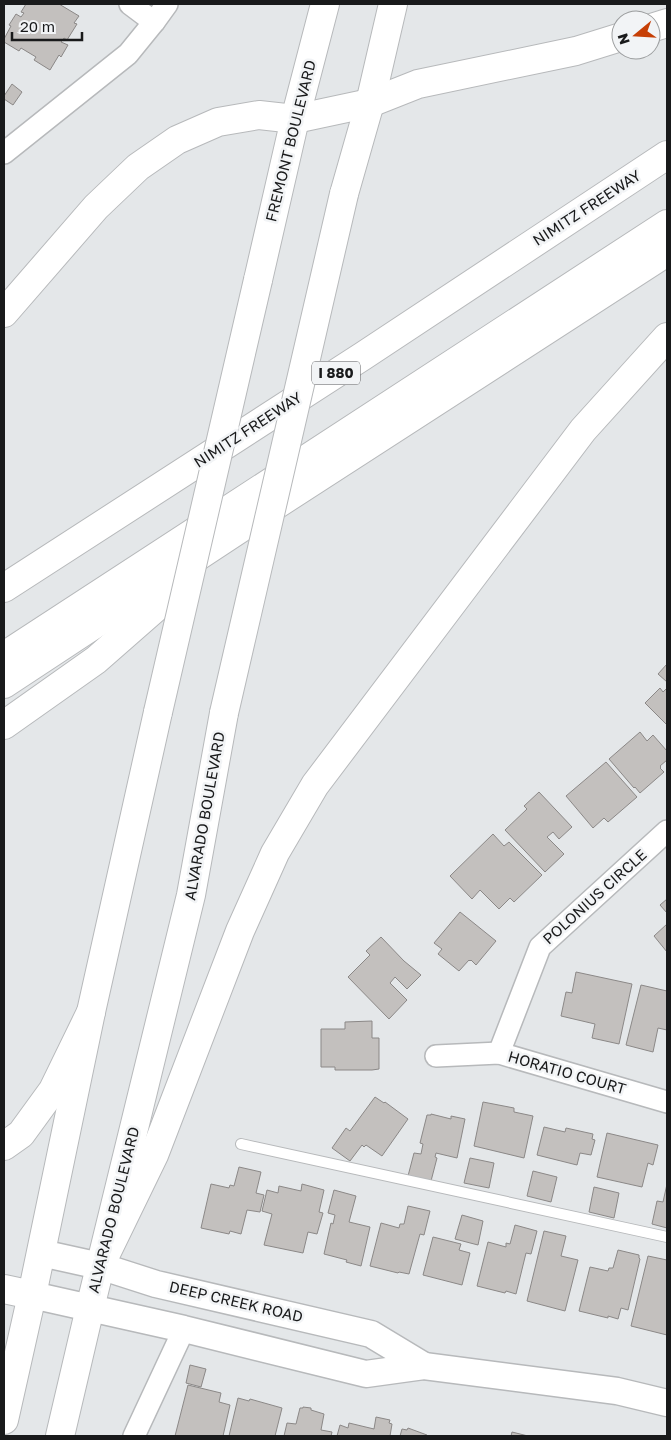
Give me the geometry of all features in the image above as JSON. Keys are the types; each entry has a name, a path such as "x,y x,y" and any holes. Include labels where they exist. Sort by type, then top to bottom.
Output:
{"main road":[{"name":"FREMONT BOULEVARD","path":"90,1012 295,119 325,4"},
{"path":"370,103 393,4"},
{"path":"4,314 96,208 138,167 177,140 218,122 258,115 295,119 370,103 418,84 576,51 611,40"},
{"name":"ALVARADO BOULEVARD","path":"60,1436 191,895 224,713 344,194 370,103"},
{"name":"NIMITZ FREEWAY","path":"4,588 363,356 667,155"},
{"path":"4,656 667,224"},
{"path":"4,684 265,512 667,252"},
{"path":"100,1266 154,1155 240,931 271,861 315,785 583,430 667,337"},
{"path":"4,725 96,660 265,512"},
{"path":"4,1146 21,1134 53,1090 90,1012"},
{"path":"4,1420 32,1296 90,1012"},
{"path":"4,1289 32,1296"}],"street":[{"path":"130,4 154,22"},
{"path":"4,152 128,54 167,4"},
{"name":"POLONIUS CIRCLE","path":"499,1053 540,948 667,831"},
{"name":"HORATIO COURT","path":"436,1056 499,1053 667,1102"},
{"name":"DEEP CREEK ROAD","path":"41,1253 100,1266 156,1284 371,1334 424,1366"},
{"name":"DEEP CREEK ROAD","path":"32,1296 184,1329 366,1374 424,1366 617,1391 667,1403"},
{"path":"134,1436 184,1329"}],"lane":[{"path":"241,1144 667,1237"}],"building":[{"path":"26,4 59,4 79,16 74,23 77,24 67,40 64,38 61,42 68,45 50,70 34,60 36,57 21,48 19,51 4,42 11,26 9,25 16,14 21,17 24,13 21,12"},
{"path":"12,84 22,92 13,105 4,99"},
{"path":"667,664 667,682 658,674"},
{"path":"660,688 663,692 667,688 667,725 645,703"},
{"path":"640,732 647,741 653,735 667,751 667,760 660,766 664,772 640,793 609,759"},
{"path":"606,762 637,797 608,822 604,818 593,828 566,796"},
{"path":"539,792 572,827 559,839 553,832 547,837 564,854 545,872 505,830 527,809 524,806"},
{"path":"493,834 504,846 509,842 542,875 514,902 510,898 499,909 480,890 472,899 450,876"},
{"path":"667,899 667,913 660,905"},
{"path":"460,912 496,941 476,965 469,960 459,971 438,954 442,949 434,943"},
{"path":"667,924 667,952 654,936"},
{"path":"381,937 404,961 421,975 407,989 395,977 390,983 407,1000 389,1019 348,977 370,955 366,951"},
{"path":"576,972 632,984 619,1044 592,1038 595,1024 561,1016 566,992 572,993"},
{"path":"641,985 667,991 667,1030 658,1028 653,1052 626,1045"},
{"path":"372,1021 372,1038 379,1038 379,1069 335,1070 335,1067 321,1067 321,1029 345,1029 345,1022"},
{"path":"375,1097 408,1119 382,1156 366,1145 364,1147 362,1145 350,1161 332,1148 346,1128 350,1131"},
{"path":"483,1102 514,1108 514,1112 533,1116 524,1158 474,1146"},
{"path":"431,1114 451,1119 451,1116 465,1119 457,1158 436,1153 435,1157 437,1158 431,1181 408,1176 414,1153 421,1154 423,1144 420,1143 427,1115"},
{"path":"544,1127 565,1132 566,1128 593,1134 592,1139 595,1140 591,1155 580,1153 577,1165 537,1155"},
{"path":"607,1133 658,1145 653,1165 648,1163 642,1187 597,1177"},
{"path":"470,1158 494,1163 489,1188 464,1183"},
{"path":"239,1167 261,1172 256,1193 264,1195 260,1212 247,1210 241,1234 230,1231 229,1234 201,1228 211,1184 229,1188 230,1185 234,1186"},
{"path":"533,1171 557,1177 551,1202 527,1196"},
{"path":"302,1184 324,1190 319,1212 323,1213 317,1234 308,1232 303,1253 264,1245 272,1214 262,1211 267,1190 278,1193 279,1186 301,1191"},
{"path":"667,1184 667,1228 652,1224 657,1201 663,1202"},
{"path":"594,1187 619,1193 614,1218 589,1212"},
{"path":"334,1190 356,1196 349,1222 370,1227 361,1266 324,1254 331,1223 333,1224 335,1215 328,1213"},
{"path":"408,1206 430,1211 424,1235 420,1234 409,1274 370,1266 381,1223 399,1228 400,1224 404,1224"},
{"path":"462,1215 483,1221 478,1245 455,1239"},
{"path":"515,1225 537,1231 531,1254 526,1253 516,1294 477,1286 488,1242 506,1247 506,1243 510,1244"},
{"path":"544,1231 566,1236 561,1256 578,1260 565,1311 527,1301"},
{"path":"433,1237 461,1244 459,1250 470,1253 462,1285 423,1275"},
{"path":"618,1250 639,1255 640,1259 628,1310 621,1308 618,1319 579,1311 590,1267 608,1271 609,1268 613,1268"},
{"path":"648,1256 667,1260 667,1335 631,1326"},
{"path":"190,1365 206,1369 201,1387 186,1383"},
{"path":"188,1385 221,1393 219,1402 230,1405 223,1436 175,1436"},
{"path":"238,1398 249,1401 250,1399 282,1408 275,1436 229,1436"},
{"path":"300,1408 311,1408 311,1410 324,1414 321,1430 332,1432 331,1436 284,1436 287,1423 296,1424"},
{"path":"376,1417 390,1420 389,1423 392,1424 390,1436 337,1436 340,1425 348,1428 349,1423 374,1429"},
{"path":"408,1428 427,1436 400,1436 402,1429 407,1430"},
{"path":"512,1432 528,1436 511,1436"}]}
